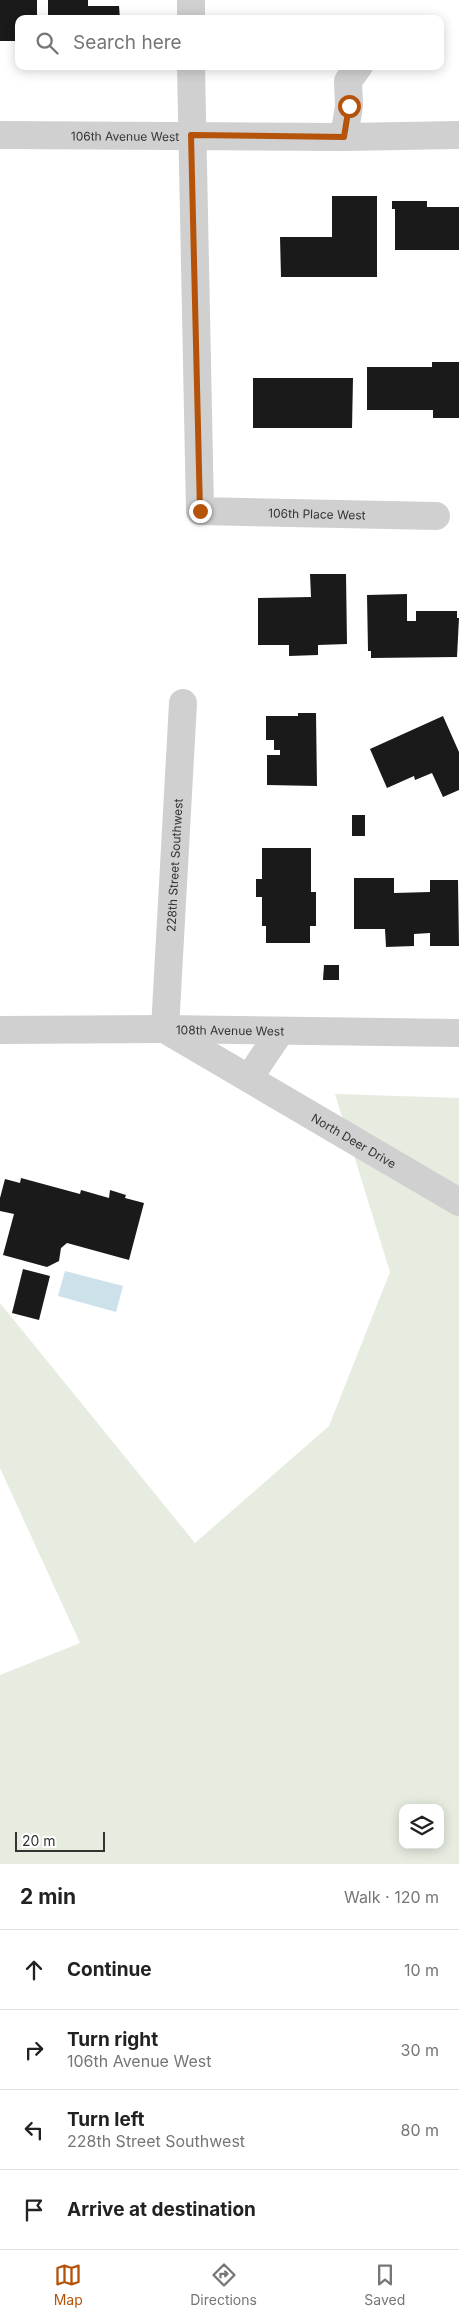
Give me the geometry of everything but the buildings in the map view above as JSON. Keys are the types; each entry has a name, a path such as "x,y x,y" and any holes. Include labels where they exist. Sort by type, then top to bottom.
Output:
{"street":[{"path":"191,0 191,15"},
{"path":"191,70 191,135"},
{"path":"344,137 349,106 348,81 356,70"},
{"name":"106th Avenue West","path":"0,135 459,136"},
{"name":"106th Place West","path":"191,135 200,511 436,516"},
{"name":"228th Street Southwest","path":"165,1029 183,703"},
{"name":"108th Avenue West","path":"0,1030 165,1029 459,1033"},
{"name":"North Deer Drive","path":"165,1029 459,1202"},
{"path":"249,1078 280,1032"}],"shaded area":[{"path":"335,1094 459,1098 459,1864 0,1864 0,1675 80,1643 0,1468 0,1303 195,1543 329,1426 390,1272"}],"water":[{"path":"65,1271 123,1286 116,1312 58,1296"}],"route":[{"path":"200,511 191,135 344,137 349,106"}]}
